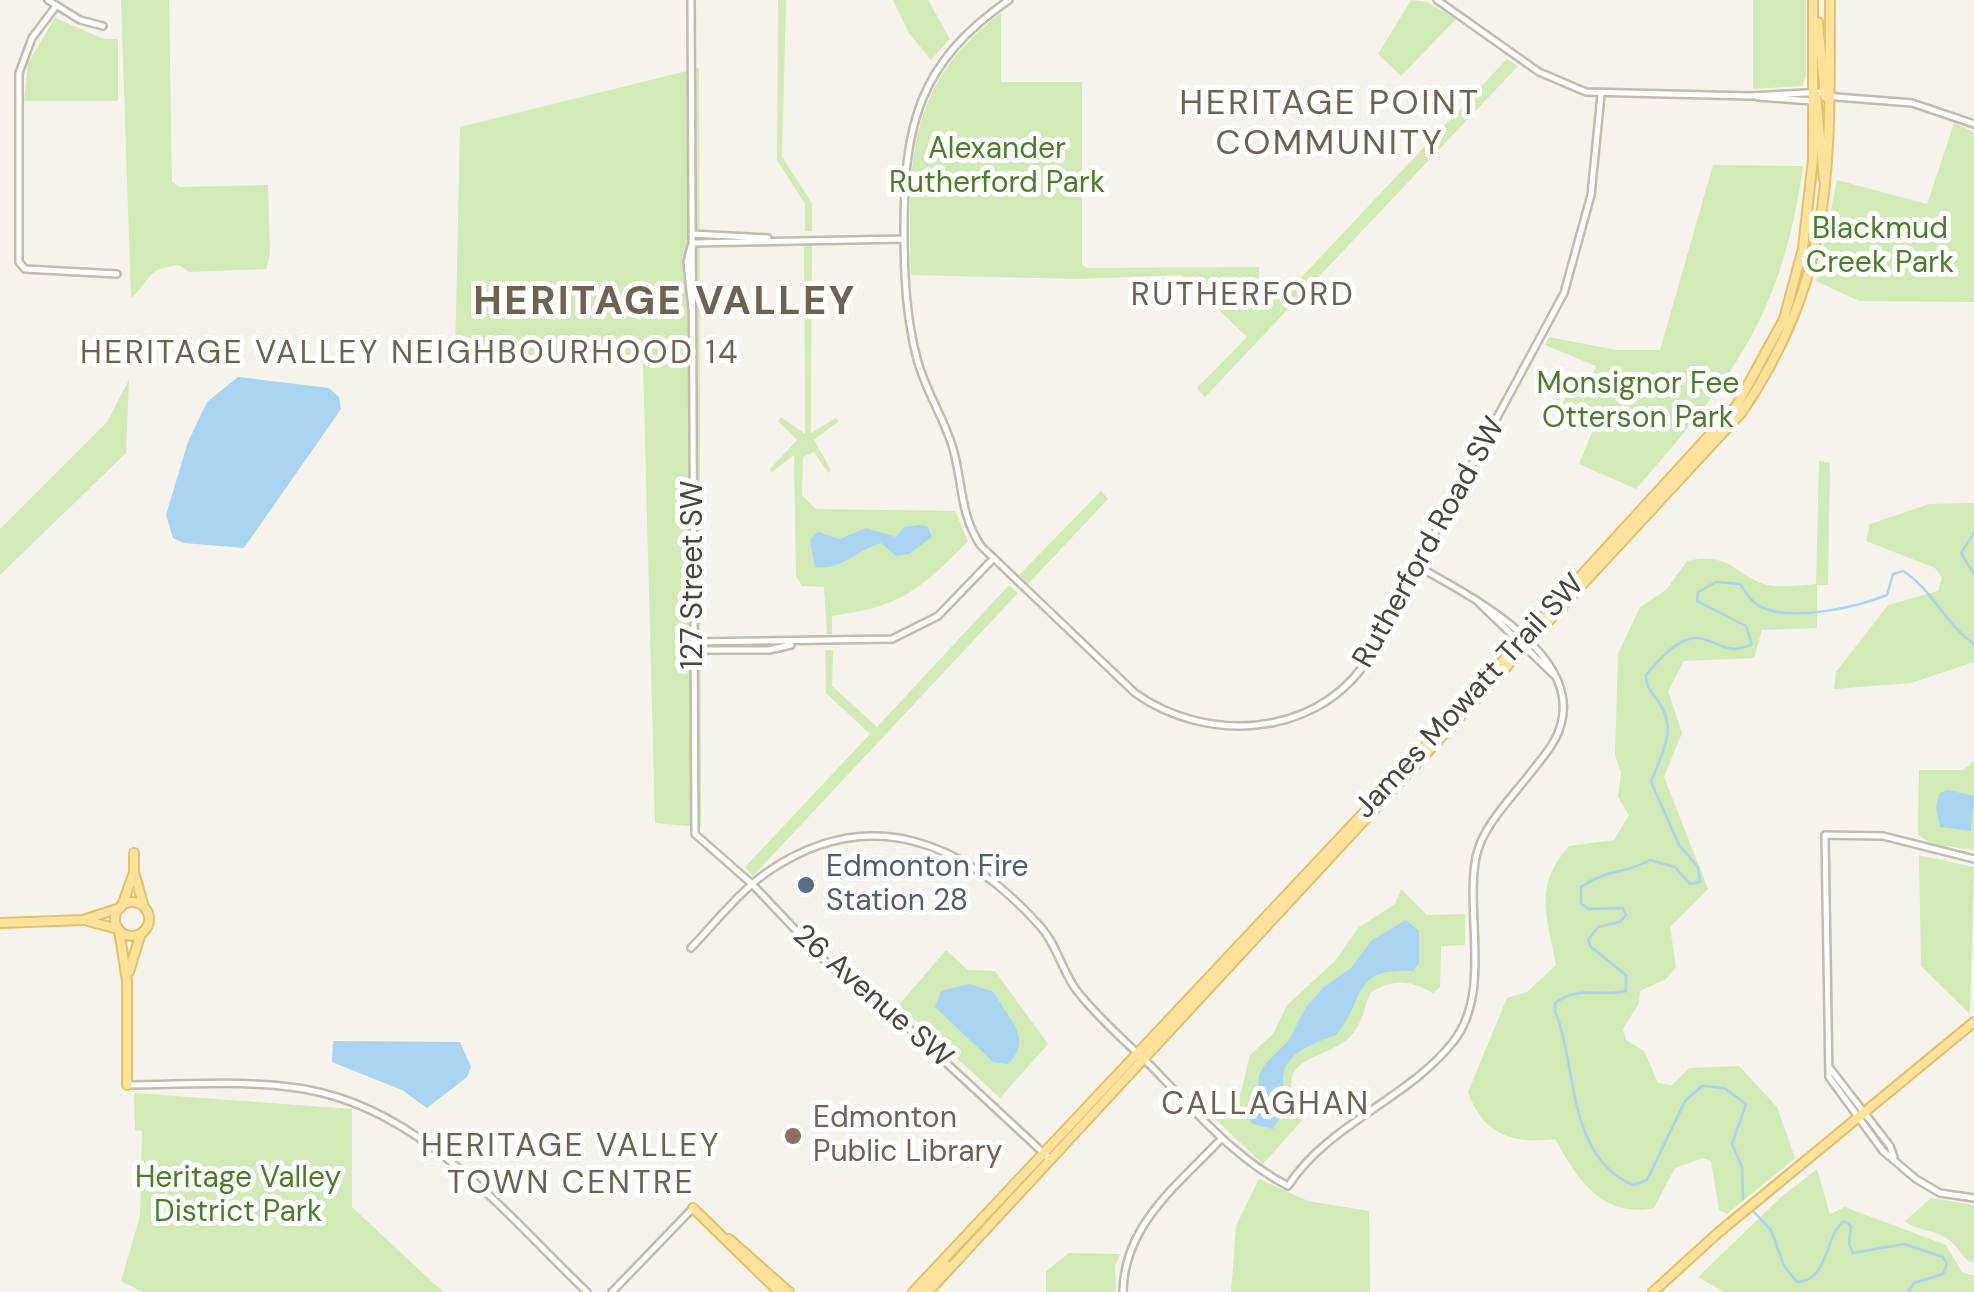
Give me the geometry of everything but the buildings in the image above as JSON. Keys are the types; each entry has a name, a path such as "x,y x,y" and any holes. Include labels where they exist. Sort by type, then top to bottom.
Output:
{"main road":[{"name":"James Mowatt Trail SW","path":"926,1292 1050,1160 1139,1055 1713,449 1776,360 1798,310 1818,248 1826,200 1824,96 1813,0"},
{"name":"James Mowatt Trail SW","path":"1744,402 1773,345 1794,291 1824,96 1830,0"},
{"path":"127,981 134,945 148,920 134,872 134,853"},
{"path":"127,1085 127,981 116,916 134,872"},
{"path":"84,920 133,902 144,908"},
{"path":"0,920 84,920 133,936 142,932"},
{"path":"1654,1292 1736,1218 1974,1025"},
{"name":"James Mowatt Trail SW","path":"912,1292 1076,1115 1139,1055"},
{"path":"1050,1160 1076,1115"},
{"path":"956,1263 1000,1198"},
{"path":"694,1208 780,1292"},
{"path":"719,1232 790,1292"},
{"path":"926,1292 948,1255"}],"street":[{"path":"48,0 80,20 103,26"},
{"name":"127 Street SW","path":"691,0 692,244 687,276 694,316 695,834"},
{"name":"Rutherford Road SW","path":"1008,0 951,50 921,97 906,152 904,239 908,312 919,366 953,448 966,519 992,560 1138,696 1184,718 1226,725 1291,720 1336,697 1364,666 1568,284 1594,176 1601,95"},
{"path":"1436,0 1547,76 1601,95 1824,96 1901,101 1974,124"},
{"path":"56,6 32,38 19,73 19,262 26,269 117,274"},
{"path":"692,234 776,239 904,239"},
{"path":"692,244 776,239"},
{"path":"693,642 872,642 910,633 942,612 992,560"},
{"path":"691,948 752,884 788,859 846,838 910,839 946,850 987,876 1040,926 1076,990 1222,1138 1252,1165 1288,1186 1331,1138 1443,1053 1464,1024 1472,996 1477,852 1558,733 1564,708 1556,678 1524,645 1477,600 1418,567"},
{"path":"693,650 769,650 794,644"},
{"name":"26 Avenue SW","path":"695,834 752,884 826,962 891,1012 1050,1160"},
{"path":"1974,860 1882,836 1825,835 1828,1066 1883,1151 1930,1189 1974,1198"},
{"path":"127,1085 294,1088 370,1109 437,1151 587,1292"},
{"path":"1123,1292 1125,1266 1137,1232 1222,1138"},
{"path":"612,1292 694,1208"}],"green space":[{"path":"121,0 169,0 172,182 180,187 268,185 270,255 266,269 189,272 179,265 168,267 154,272 131,298"},
{"path":"778,0 786,0 782,157 812,203 812,231 805,231 805,204 777,160"},
{"path":"893,0 928,0 950,39 931,60 909,33"},
{"path":"1411,0 1427,2 1456,19 1401,76 1378,54"},
{"path":"1753,0 1806,0 1806,76 1802,86 1753,89"},
{"name":"Alexander Rutherford Park","path":"1001,13 1001,82 1082,82 1082,265 1259,267 1259,279 1281,299 1507,59 1518,66 1205,397 1197,388 1247,337 1182,275 1077,279 911,275 913,163 929,99 946,69 969,41"},
{"path":"55,18 104,39 118,39 118,101 24,101 28,63"},
{"path":"699,68 701,827 655,823 643,362 455,359 460,127"},
{"name":"Blackmud Creek Park","path":"1954,123 1974,132 1974,302 1859,301 1816,281 1837,180 1927,204"},
{"name":"Monsignor Fee Otterson Park","path":"1713,165 1803,166 1794,218 1767,305 1748,342 1700,413 1636,489 1579,464 1593,430 1558,415 1574,376 1588,383 1596,366 1545,345 1549,337 1616,350 1660,350"},
{"path":"812,245 811,433 836,418 839,421 814,440 831,470 828,473 814,452 803,457 802,495 816,509 955,511 968,541 908,594 876,607 832,616 832,634 827,634 824,587 802,586 796,576 794,455 771,473 770,469 797,440 778,421 781,417 805,434 804,247"},
{"path":"129,380 126,453 0,575 0,529 107,422"},
{"path":"1819,461 1830,463 1828,585 1817,585 1817,628 1762,630 1754,658 1684,661 1668,691 1682,733 1664,777 1708,889 1670,927 1676,967 1666,979 1640,991 1639,1003 1623,1029 1626,1040 1644,1051 1658,1083 1672,1085 1689,1068 1739,1066 1777,1107 1795,1158 1727,1214 1719,1210 1711,1161 1703,1158 1675,1168 1654,1208 1619,1207 1592,1192 1555,1139 1525,1140 1501,1133 1481,1117 1468,1092 1507,998 1527,992 1556,965 1546,903 1557,861 1569,846 1614,840 1629,815 1618,797 1621,773 1615,755 1618,654 1640,607 1666,590 1687,561 1725,562 1768,585 1816,584"},
{"path":"1101,491 1108,499 1028,584 1019,575"},
{"path":"1974,503 1974,662 1911,683 1834,689 1836,672 1888,605 1938,591 1942,578 1935,568 1866,541 1870,524 1929,504"},
{"path":"1009,585 1018,593 753,876 745,867 870,734 826,693 825,650 833,650 832,686 877,727"},
{"path":"1974,761 1974,850 1932,844 1918,835 1919,770 1963,770"},
{"path":"1919,855 1974,867 1970,1014 1921,966"},
{"path":"1401,889 1427,915 1465,914 1465,945 1441,946 1440,987 1433,993 1402,982 1370,993 1350,1037 1302,1063 1292,1082 1306,1116 1263,1164 1215,1119 1241,1092 1250,1055 1273,1034 1287,1005 1335,961 1358,928 1395,904"},
{"path":"946,950 968,970 995,971 1048,1044 1000,1098 899,1005"},
{"name":"Heritage Valley District Park","path":"134,1093 352,1109 352,1207 443,1292 143,1292 121,1281 140,1216 142,1131 135,1130"},
{"path":"1817,1169 1830,1214 1845,1207 1946,1245 1962,1272 1974,1276 1974,1292 1724,1292 1698,1277 1780,1198"},
{"path":"1259,1179 1308,1201 1369,1211 1370,1292 1231,1292 1236,1226"},
{"path":"1931,1198 1974,1205 1974,1263 1943,1236 1905,1221"},
{"path":"1069,1253 1120,1254 1115,1266 1116,1292 1046,1292 1046,1271"}],"water":[{"path":"238,377 329,388 339,397 341,409 244,548 184,543 173,538 166,515 188,442 207,402"},
{"path":"927,526 932,537 909,554 896,556 881,543 833,566 815,567 810,540 818,532 840,539 866,528 896,537 904,527"},
{"path":"1948,790 1974,796 1971,831 1940,827 1936,807 1940,793"},
{"path":"1406,920 1419,931 1419,963 1413,971 1393,971 1369,980 1336,1035 1293,1056 1286,1067 1284,1101 1273,1129 1253,1124 1243,1111 1258,1090 1259,1075 1289,1040 1306,1007 1324,987 1351,968 1372,940"},
{"path":"969,984 994,992 1016,1028 1019,1046 1008,1064 993,1062 935,1007 941,991"},
{"path":"333,1041 460,1042 471,1067 467,1077 427,1108 402,1090 332,1062"}],"waterway":[{"path":"1974,533 1961,553 1974,574"},
{"path":"1743,1199 1742,1167 1732,1144 1746,1104 1724,1088 1702,1086 1685,1101 1647,1180 1633,1185 1611,1171 1585,1132 1555,1011 1555,1003 1573,994 1626,991 1626,975 1591,947 1588,940 1598,927 1620,922 1626,915 1623,908 1589,909 1581,904 1581,887 1650,860 1675,867 1690,884 1700,882 1698,867 1679,845 1651,782 1666,744 1667,724 1646,675 1666,653 1695,638 1726,648 1752,644 1746,626 1697,601 1698,592 1716,582 1740,584 1761,607 1807,613 1843,608 1887,595 1893,574 1903,571 1974,644"},
{"path":"1751,1209 1771,1230 1784,1266 1797,1282 1815,1274 1844,1221 1851,1226 1849,1244 1853,1253 1904,1244 1943,1257 1947,1264 1943,1274 1914,1283 1908,1292"}],"place":[{"name":"Edmonton Fire Station 28","path":"806,885"},
{"name":"Edmonton Public Library","path":"793,1136"}],"district":[{"name":"HERITAGE POINT COMMUNITY","path":"1330,125"},
{"name":"RUTHERFORD","path":"1243,297"},
{"name":"HERITAGE VALLEY","path":"665,304"},
{"name":"HERITAGE VALLEY NEIGHBOURHOOD 14","path":"410,355"},
{"name":"CALLAGHAN","path":"1266,1106"},
{"name":"HERITAGE VALLEY TOWN CENTRE","path":"571,1166"}]}
